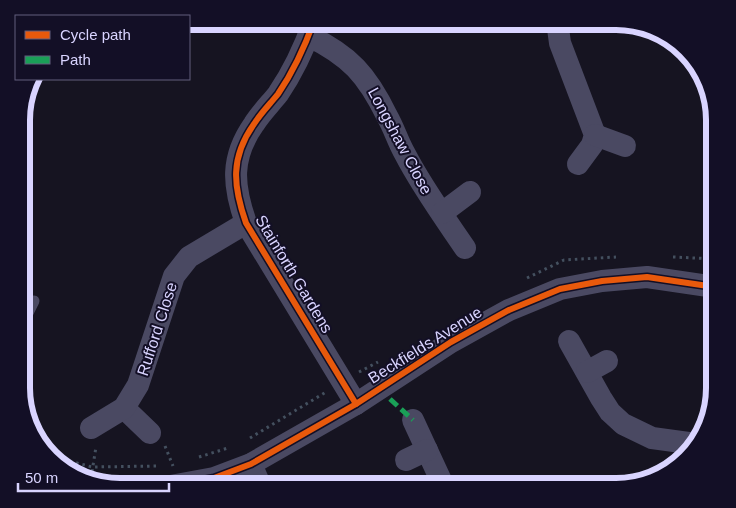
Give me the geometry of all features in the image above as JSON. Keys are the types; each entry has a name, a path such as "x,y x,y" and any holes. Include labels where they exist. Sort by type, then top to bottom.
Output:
{"street":[{"name":"Stainforth Gardens","path":"312,30 295,65 279,92 253,124 242,145 236,164 235,184 239,204 246,222 356,404"},
{"name":"Longshaw Close","path":"313,30 344,55 372,86 404,153 425,189 465,248"},
{"path":"558,30 560,43 595,135 592,145 578,164"},
{"path":"595,135 625,146"},
{"name":"Longshaw Close","path":"442,213 470,192"},
{"name":"Rufford Close","path":"91,428 124,408 138,386 174,276 189,257 246,222"},
{"name":"Beckfields Avenue","path":"214,478 250,464 356,404 460,338 509,310 560,289 647,277 706,286"},
{"path":"569,341 605,405 623,424 652,438 687,443"},
{"path":"586,372 606,361"},
{"path":"124,408 150,433"},
{"path":"413,420 440,478"},
{"path":"406,460 427,450"},
{"path":"250,464 256,478"}],"lane":[{"path":"30,309 34,301"}],"marked path":[{"path":"390,399 413,420"}],"cycle path":[{"path":"310,30 289,77 246,136 237,161 236,184 246,223 356,404"},
{"path":"214,478 251,464 356,404 451,342 509,310 560,289 602,281 647,277 706,286"}]}
